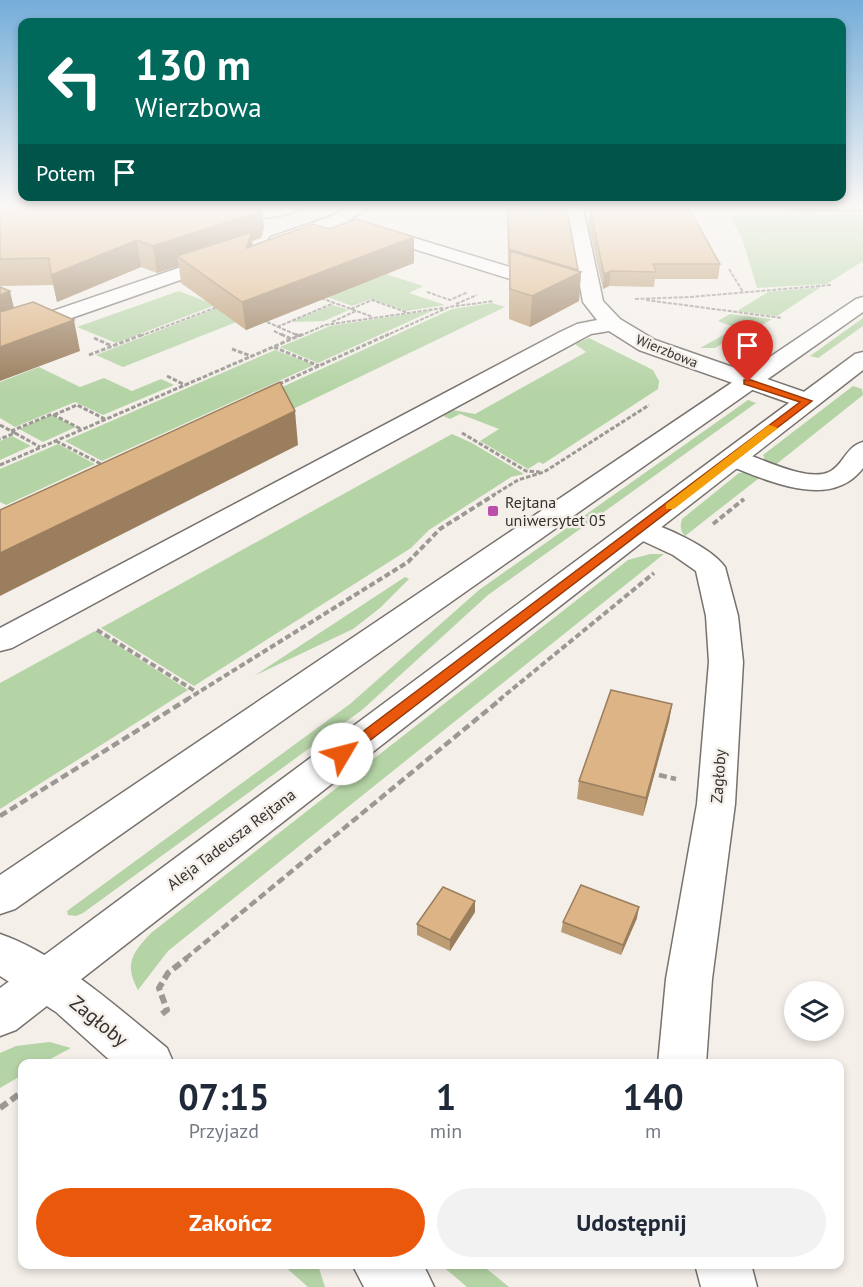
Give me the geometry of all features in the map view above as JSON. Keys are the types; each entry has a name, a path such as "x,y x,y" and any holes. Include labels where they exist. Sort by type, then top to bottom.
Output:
{"street":[{"path":"0,336 198,268"},
{"path":"491,268 578,294 591,295"},
{"name":"Wierzbowa","path":"586,268 591,295 599,310 612,324 647,345 807,401"},
{"path":"0,897 863,303"},
{"path":"0,641 568,337 585,329 612,324"},
{"name":"Aleja Tadeusza Rejtana","path":"0,1015 863,359"},
{"path":"734,458 805,481 830,482 840,478 863,450"},
{"name":"Zagłoby","path":"640,529 683,549 710,567 722,616 727,657 716,804 689,979 682,1059"},
{"name":"Zagłoby","path":"0,953 72,998 144,1059"},
{"path":"724,1269 729,1287"}],"path":[{"path":"729,269 744,292"},
{"path":"634,299 838,284"},
{"path":"429,292 450,300 470,291"},
{"path":"312,295 374,318"},
{"path":"626,298 783,318"},
{"path":"350,309 372,300 406,312"},
{"path":"325,325 494,301"},
{"path":"277,327 334,303"},
{"path":"89,355 220,306"},
{"path":"276,386 449,307"},
{"path":"0,465 356,311"},
{"path":"267,322 299,336"},
{"path":"274,331 291,339"},
{"path":"273,347 320,366"},
{"path":"232,349 251,357"},
{"path":"166,376 185,385"},
{"path":"0,816 408,562 440,529 518,480 544,472 652,403"},
{"path":"0,439 52,414 77,405 106,419"},
{"path":"54,415 82,429"},
{"path":"423,416 455,429 526,471 544,472"},
{"path":"0,424 40,447"},
{"path":"56,440 103,465 93,470"},
{"path":"167,1010 159,988 168,973 776,473"},
{"path":"408,562 421,560"},
{"path":"62,608 198,693"},
{"path":"0,1108 18,1095"}],"green space":[{"path":"329,268 368,268 423,286 409,293 445,305 407,311 371,299 352,306 297,286"},
{"path":"751,268 852,268 827,284 757,288"},
{"path":"821,287 777,316 737,311 768,292"},
{"path":"179,291 213,304 213,306 116,343 77,327"},
{"path":"492,303 505,307 0,550 0,517 452,309"},
{"path":"332,305 349,310 324,321 291,322"},
{"path":"217,308 244,319 123,367 96,355"},
{"path":"434,310 318,363 280,347 330,326"},
{"path":"730,314 772,319 756,329 740,333 715,348 700,348 736,328 718,321"},
{"path":"863,318 863,326 818,358 810,356"},
{"path":"589,338 653,370 659,381 658,389 543,464 539,462 528,469 480,441 499,429 460,414 450,419 443,416 453,410 475,414 586,352 575,344"},
{"path":"275,350 314,365 102,461 65,441"},
{"path":"39,367 80,387 104,378 132,391 161,379 174,385 103,415 75,402 15,427 0,418 0,382"},
{"path":"853,386 862,389 863,395 774,466 766,463 763,455"},
{"path":"748,400 756,403 488,595 362,710 83,913 76,916 68,915 67,911 350,704 479,590"},
{"path":"51,415 76,427 43,442 19,429"},
{"path":"452,434 472,443 524,474 511,477 429,530 411,548 194,686 101,628"},
{"path":"12,436 31,446 0,460 0,441"},
{"path":"58,444 95,464 6,505 0,502 0,469"},
{"path":"754,472 763,475 685,536 681,528 682,519 739,473"},
{"path":"650,554 664,554 168,951 138,990 131,973 132,959 151,933 628,560"},
{"path":"405,577 409,579 380,608 353,629 254,676"},
{"path":"95,631 188,690 0,809 0,683"},
{"path":"50,1042 71,1048 50,1059 18,1059 18,1077 0,1088 0,1053 16,1046"},
{"path":"288,1269 319,1269 325,1287 308,1287"},
{"path":"446,1269 487,1269 509,1287 467,1287"}],"building":[{"path":"50,268 68,268 51,275"},
{"path":"194,268 332,268 242,302"},
{"path":"510,268 568,268 581,272 532,296 510,289"},
{"path":"603,268 655,268 656,272 611,271 604,274"},
{"path":"0,287 10,291 0,295"},
{"path":"33,302 74,320 0,347 0,312"},
{"path":"280,382 295,411 0,553 0,510"},
{"path":"611,690 672,704 646,798 579,781"},
{"path":"581,885 639,907 623,945 563,922"},
{"path":"443,887 475,901 450,940 417,924"}],"slow traffic":[{"path":"670,506 773,428"}],"place":[{"name":"Rejtana uniwersytet 05","path":"493,511"}],"route":[{"path":"342,754 807,401 748,382"}]}
